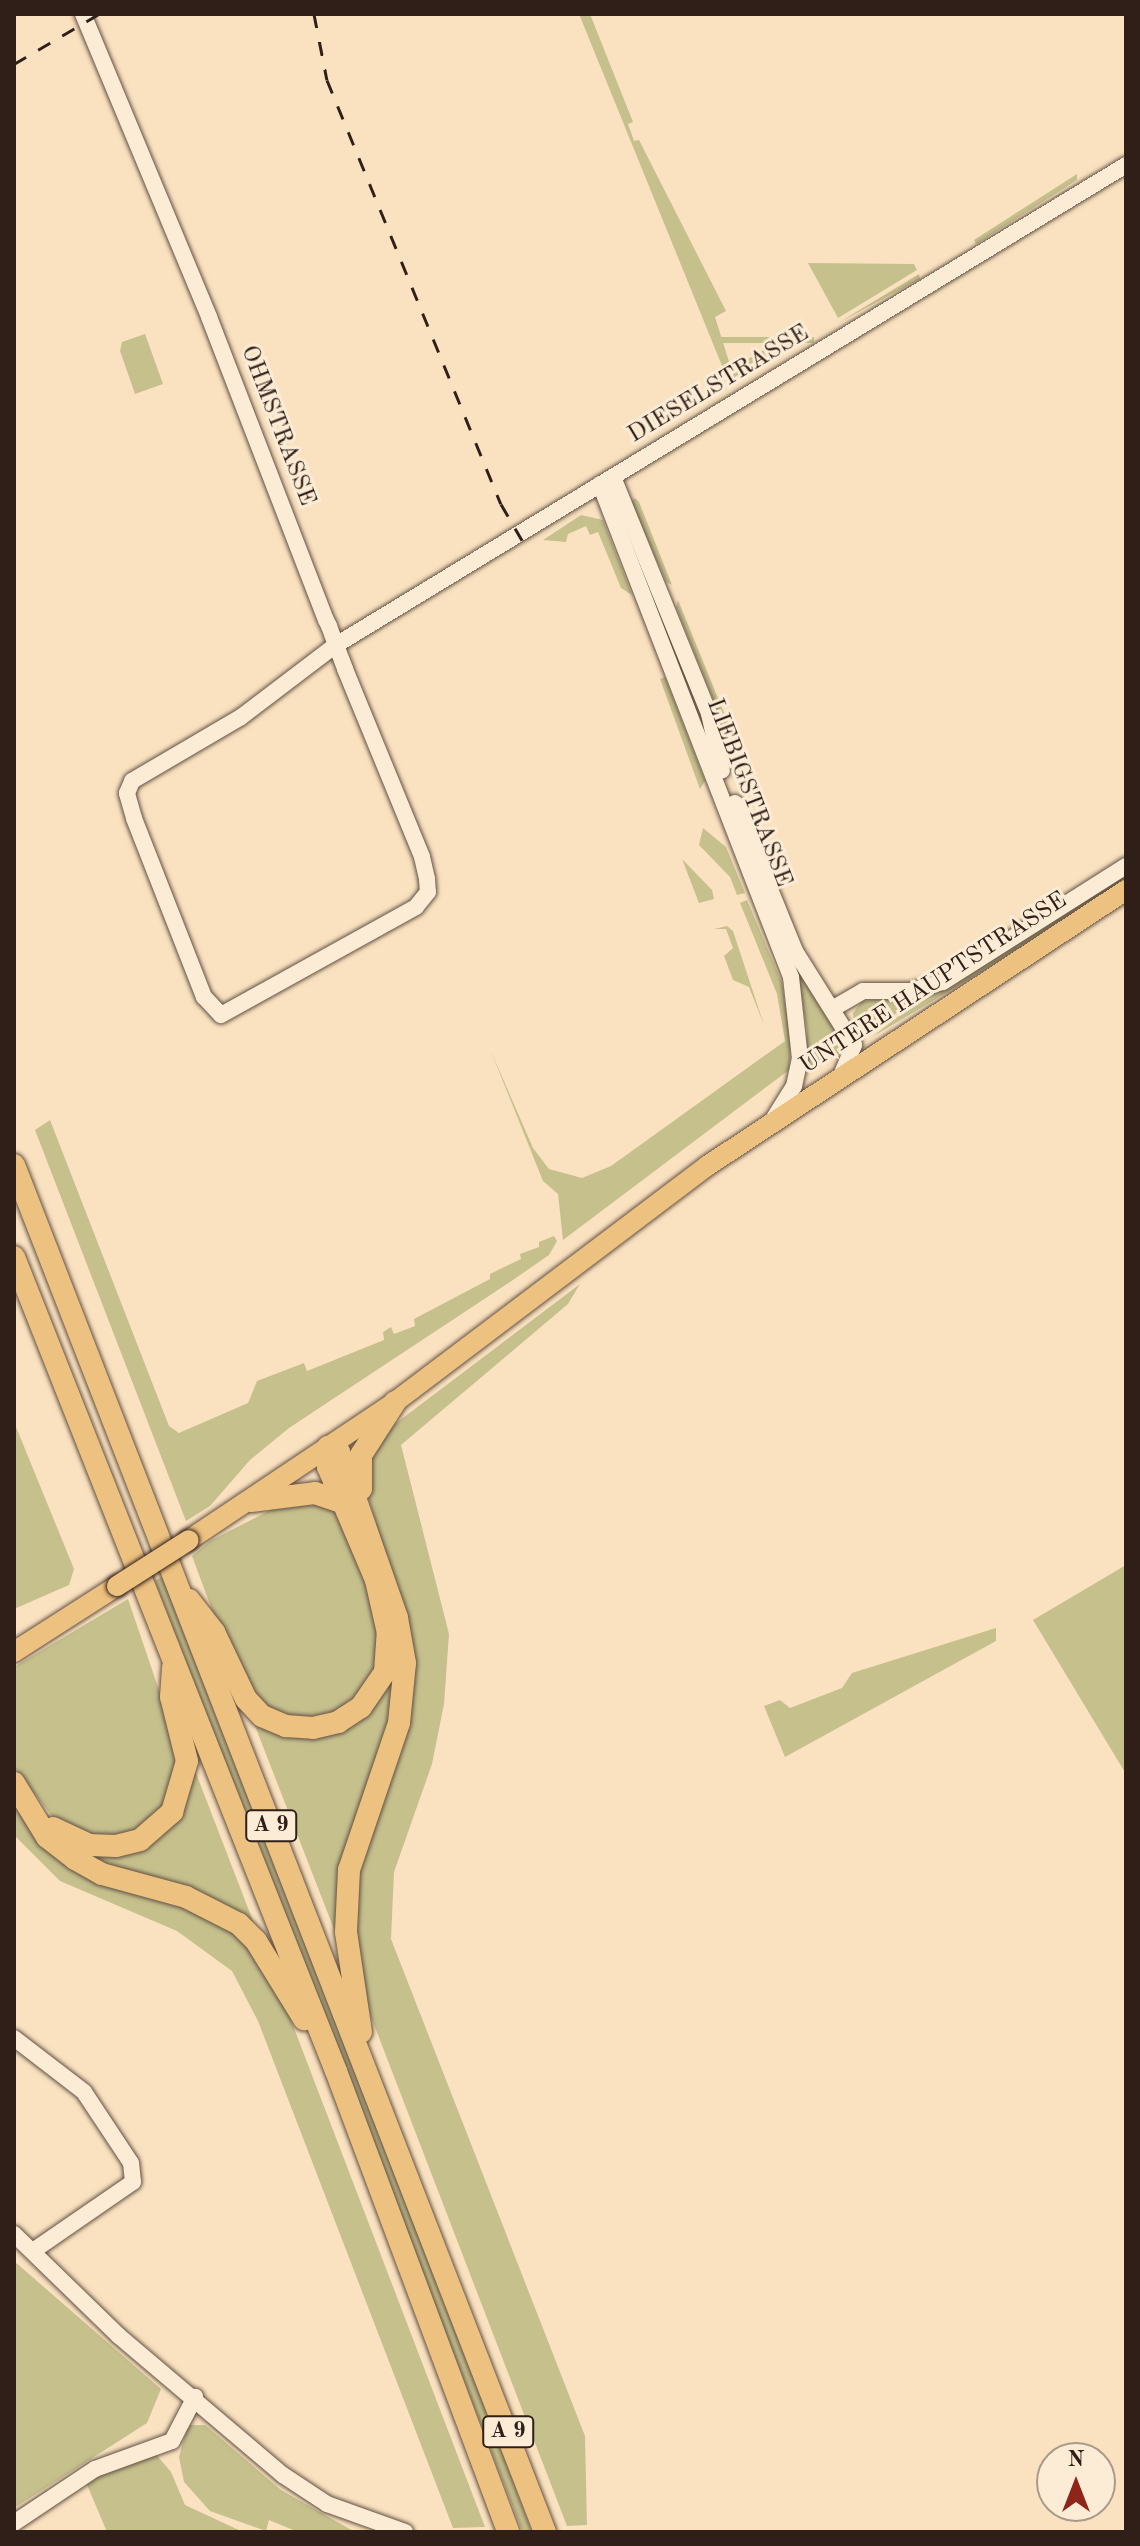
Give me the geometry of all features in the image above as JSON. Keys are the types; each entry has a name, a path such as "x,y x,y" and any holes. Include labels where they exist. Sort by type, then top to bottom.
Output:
{"highway":[{"name":"A 9","path":"14,1165 545,2532"},
{"name":"A 9","path":"14,1257 336,2071 508,2532"},
{"path":"176,1584 214,1632 236,1683 262,1716 299,1728 338,1722 371,1697 385,1672 388,1647 376,1580 353,1504 361,1455 395,1402"},
{"path":"328,1447 328,1467 353,1504 397,1618 405,1663 399,1723 357,1838 348,1885 346,1932 366,2069"},
{"path":"251,1501 315,1493 353,1504"},
{"path":"35,1816 67,1837 102,1847 140,1840 164,1823 179,1801 187,1761 171,1697 174,1657"},
{"path":"14,1783 47,1837 89,1868 186,1897 239,1924 256,1941 336,2071"}],"main road":[{"name":"UNTERE HAUPTSTRASSE","path":"14,1652 251,1501 395,1402 645,1210 771,1122 1126,890"}],"street":[{"name":"OHMSTRASSE","path":"83,14 422,857 428,892 416,907 228,1015 208,1004 134,818 127,787 241,717 336,645"},
{"name":"DIESELSTRASSE","path":"336,645 1126,165"},
{"name":"LIEBIGSTRASSE","path":"606,481 709,714 712,741 766,881 803,965 854,1045"},
{"name":"LIEBIGSTRASSE","path":"606,481 791,977 800,1058 794,1086 771,1122"},
{"path":"832,1009 863,991 911,991 943,982 1126,866"},
{"path":"837,1079 854,1056 854,1045 891,1044"},
{"path":"14,2038 84,2092 131,2163 133,2182 33,2251"},
{"path":"14,2234 119,2336 195,2397 283,2475 327,2504 405,2532"},
{"path":"14,2523 95,2469 172,2441 195,2397"}],"shaded area":[{"path":"579,14 590,14 633,122 628,124 634,141 639,140 726,311 715,317 731,368 800,331 810,334 729,383"},
{"path":"1077,174 1077,180 976,244 974,240"},
{"path":"808,263 914,264 917,270 838,318"},
{"path":"919,274 920,279 838,323"},
{"path":"145,334 163,384 135,394 120,351 122,342"},
{"path":"717,337 814,337 814,343 717,343"},
{"path":"635,498 672,585 666,582 631,501"},
{"path":"581,515 603,520 632,595 621,588 598,532 590,535 586,526 568,534 566,542 543,540"},
{"path":"678,600 733,735 724,726 676,607"},
{"path":"665,677 705,781 700,789 660,679"},
{"path":"703,828 726,847 745,893 737,895 730,877 699,845"},
{"path":"682,859 712,890 714,899 699,903"},
{"path":"1126,873 1126,881 1032,942 872,1037 927,994"},
{"path":"747,900 782,983 791,1041 789,1070 563,1240 558,1194 543,1181 490,1049 533,1148 549,1169 582,1178 611,1166 785,1041 777,994 740,903"},
{"path":"727,926 733,931 764,1025 749,987 733,980 724,956 733,948 726,929 714,929"},
{"path":"797,970 840,1038 842,1051 807,1072 807,1030"},
{"path":"919,996 866,1036 854,1026 853,1013 862,1001"},
{"path":"50,1120 169,1426 179,1433 248,1403 257,1381 304,1363 307,1371 384,1340 383,1332 391,1327 394,1334 415,1326 414,1319 490,1279 490,1274 521,1259 520,1254 539,1247 539,1242 554,1236 557,1241 549,1255 289,1428 250,1460 210,1506 186,1521 35,1130"},
{"path":"580,1284 568,1304 401,1445 449,1634 444,1704 432,1764 394,1872 391,1939 585,2436 587,2525 567,2526 363,1996 355,1961 353,1884 400,1743 401,1603 369,1500 365,1473 379,1436"},
{"path":"14,1422 74,1569 69,1585 14,1609"},
{"path":"286,1502 334,1505 378,1613 377,1680 334,1718 277,1717 239,1683 192,1556 210,1541"},
{"path":"1126,1565 1126,1774 1033,1620"},
{"path":"163,1576 431,2261 531,2530 522,2530 155,1581"},
{"path":"128,1599 179,1749 172,1795 147,1827 104,1839 55,1820 14,1767 14,1667"},
{"path":"996,1628 996,1641 785,1757 764,1706 780,1700 790,1708 842,1688 852,1673"},
{"path":"390,1672 399,1686 339,1942 250,1713 314,1734"},
{"path":"194,1768 260,1939 78,1850 87,1853 181,1813"},
{"path":"14,1801 45,1841 237,1930 284,2002 485,2527 453,2528 258,2021 232,1971 177,1931 60,1881 14,1835"},
{"path":"14,2261 161,2389 147,2423 14,2508"},
{"path":"188,2425 205,2425 281,2490 355,2532 298,2532 269,2520 266,2531 210,2511 184,2482 179,2457"},
{"path":"154,2452 171,2472 185,2505 243,2532 107,2532 85,2480"}],"railway":[{"path":"14,64 99,14"},
{"path":"314,14 327,80 501,504 526,547"}]}
